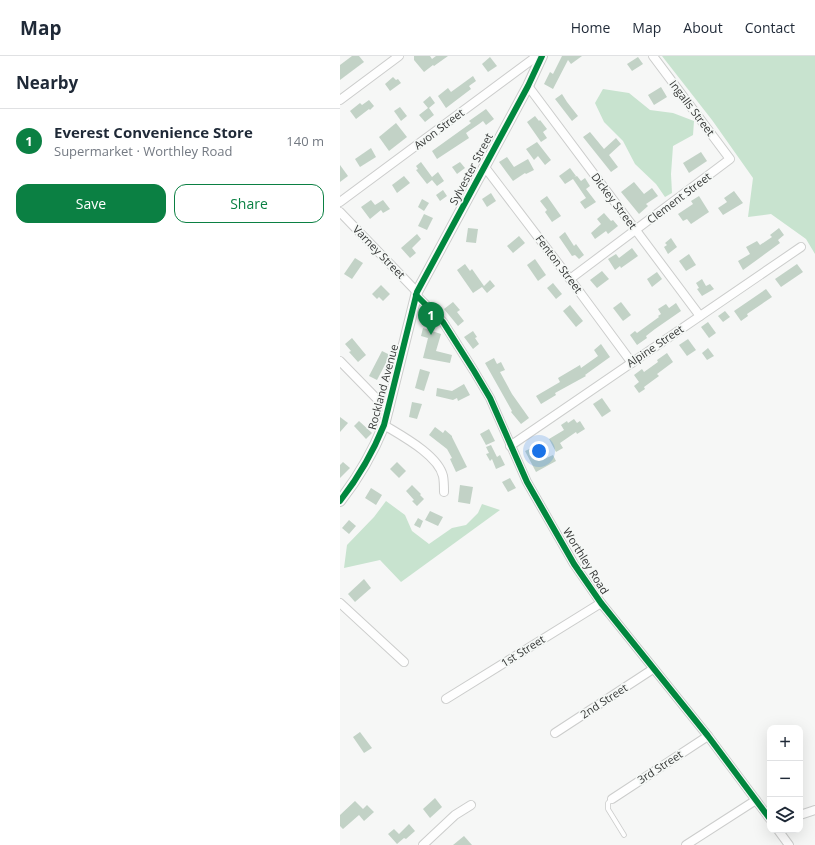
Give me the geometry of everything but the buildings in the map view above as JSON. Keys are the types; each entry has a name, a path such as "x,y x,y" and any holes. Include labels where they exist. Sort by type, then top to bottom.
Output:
{"street":[{"path":"340,100 399,56"},
{"name":"Avon Street","path":"340,202 537,56"},
{"name":"Sylvester Street","path":"417,293 528,86 542,56"},
{"name":"Ingalls Street","path":"653,56 730,160"},
{"name":"Dickey Street","path":"528,86 700,316"},
{"name":"Clement Street","path":"570,279 730,160"},
{"name":"Fenton Street","path":"484,166 632,362"},
{"name":"Varney Street","path":"340,212 417,293"},
{"name":"Alpine Street","path":"510,446 801,247"},
{"name":"Rockland Avenue","path":"340,501 376,445 384,425 417,293"},
{"name":"Worthley Road","path":"417,293 443,322 474,370 490,398 527,482 574,564 601,603 708,736 767,815"},
{"path":"340,361 380,403 389,409"},
{"path":"384,425 405,438 433,459 443,476 444,492"},
{"name":"1st Street","path":"446,699 601,603"},
{"path":"340,604 404,662"},
{"name":"2nd Street","path":"555,733 653,669"},
{"name":"3rd Street","path":"612,799 708,736"},
{"path":"686,845 756,800"},
{"path":"423,845 455,815 471,805"},
{"path":"803,814 815,810"},
{"path":"780,833 789,845"}],"lane":[{"path":"612,799 608,803 608,809 624,834"}],"green space":[{"path":"662,56 815,56 815,254 806,239 771,214 748,217 753,178 712,120"},
{"path":"603,89 629,93 650,110 673,113 694,121 693,135 673,146 671,174 672,193 665,197 656,184 635,164 623,141 604,122 595,103"},
{"path":"386,501 405,515 412,531 429,544 452,528 466,525 478,513 482,504 500,510 401,582 380,560 344,568 347,545 374,517"}],"cycle path":[{"path":"340,501 365,464 384,425 417,292 528,86 542,56"},
{"path":"416,295 443,322 490,398 527,482 574,564 601,603 708,736 767,815"}],"place":[{"name":"Everest Convenience Store","path":"431,335"}]}
